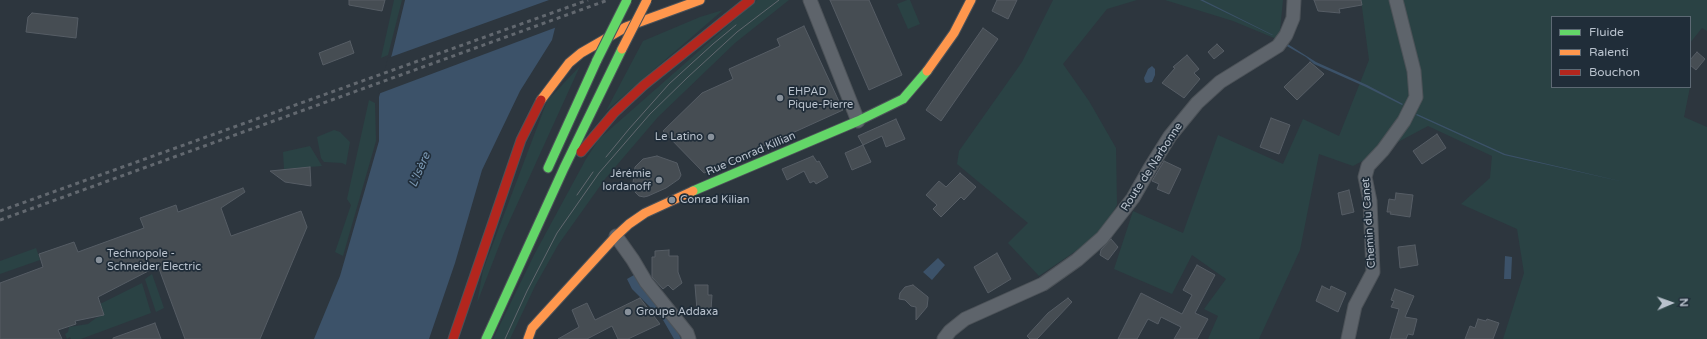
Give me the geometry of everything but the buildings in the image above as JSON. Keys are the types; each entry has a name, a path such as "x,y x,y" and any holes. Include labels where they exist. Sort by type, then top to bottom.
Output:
{"main road":[{"path":"546,174 597,60 627,0"},
{"path":"486,339 564,168 647,0"},
{"path":"453,339 521,140 540,101 550,86 569,63 581,53 602,40 626,27 700,0"},
{"path":"564,168 588,144 624,103 644,85 750,0"},
{"name":"Rue Conrad Killian","path":"528,339 532,328 616,236 629,224 660,205 858,121 903,99 923,77 954,33 971,0"}],"street":[{"name":"Route de Narbonne","path":"944,339 950,331 965,319 1043,284 1077,260 1102,238 1133,198 1170,136 1196,103 1220,82 1278,46 1286,35 1293,18 1294,0"},
{"name":"Chemin du Canet","path":"1348,339 1355,306 1373,272 1370,201 1365,177 1368,166 1383,150 1404,121 1416,97 1414,71 1396,0"},
{"path":"811,4 858,121"},
{"path":"616,236 646,282 690,339"}],"green space":[{"path":"394,0 402,0 388,55 381,58"},
{"path":"757,0 789,0 735,43 658,117 605,179 558,245 535,286 510,339 493,339 534,255 586,159 599,139"},
{"path":"910,0 920,24 908,29 897,4"},
{"path":"1053,0 1137,0 1107,9 1063,64 1089,101 1116,148 1117,205 1101,234 1039,276 1008,243 1028,223 957,164 959,151 1022,62"},
{"path":"1165,0 1283,0 1279,40 1233,21"},
{"path":"1361,0 1707,0 1707,31 1702,28 1691,42 1691,16 1551,16 1551,88 1690,88 1684,117 1707,127 1707,339 1503,339 1524,273 1517,229 1461,204 1490,178 1492,156 1428,126 1353,166 1319,154 1300,250 1259,339 1208,339 1218,316 1204,309 1226,279 1192,255 1172,294 1114,269 1133,211 1183,233 1218,135 1283,164 1303,119 1339,136 1369,60"},
{"path":"723,10 606,111 643,41 700,17"},
{"path":"580,66 504,233 477,303 483,270 547,101"},
{"path":"369,100 375,103 376,141 343,256 335,252 351,205 347,199"},
{"path":"334,130 340,132 350,142 346,165 342,163 324,162 321,158 317,137"},
{"path":"310,146 322,166 284,169 283,152"},
{"path":"36,248 40,260 0,274 0,261"},
{"path":"152,274 164,308 156,312 145,279"},
{"path":"142,283 151,313 81,339 71,339 70,337 67,339 65,334 68,332 69,327 88,324 96,318 104,315 100,304"}],"water":[{"name":"L'Isère","path":"405,0 562,0 552,40 520,91 482,170 455,263 429,339 314,339 340,276 379,141 379,97 392,54"},
{"path":"1200,0 1203,0 1273,35 1272,35"},
{"path":"1286,43 1316,62 1367,85 1403,104 1402,105 1314,64 1306,57 1285,45"},
{"path":"1152,66 1155,69 1155,75 1152,82 1147,83 1145,82 1144,78 1148,69"},
{"path":"1417,114 1505,154 1624,182 1504,155 1416,115"},
{"path":"1505,256 1512,257 1511,279 1504,279"},
{"path":"938,258 945,265 932,280 923,272"},
{"path":"634,275 639,284 672,320 681,339 674,339 663,320 632,289 627,279"}],"pier":[{"path":"549,0 564,0 557,27 378,94 388,58"}],"tram line":[{"path":"505,339 527,291 557,233 599,173 650,114 688,77 737,32 779,0"},
{"path":"606,157 669,84 736,25"},
{"path":"577,195 593,172"}],"railway":[{"path":"0,211 588,0"},
{"path":"0,220 608,0"}],"traffic: fast":[{"path":"597,60 627,0"},
{"path":"486,339 564,168 622,49"},
{"path":"548,168 597,60"},
{"path":"693,191 858,121 903,99 927,71"}],"traffic: slow":[{"path":"622,49 647,0"},
{"path":"541,100 569,63 581,53 626,27 700,0"},
{"path":"927,71 954,33 971,0"},
{"path":"528,339 532,328 616,236 629,224 645,213 693,191"}],"traffic: jam":[{"path":"581,152 614,113 644,85 750,0"},
{"path":"453,339 521,140 541,100"}],"place":[{"name":"EHPAD Pique-Pierre","path":"780,98"},
{"name":"Le Latino","path":"711,137"},
{"name":"Jérémie Iordanoff","path":"659,180"},
{"name":"Conrad Kilian","path":"672,200"},
{"name":"Technopole - Schneider Electric","path":"99,260"},
{"name":"Groupe Addaxa","path":"628,312"}]}
